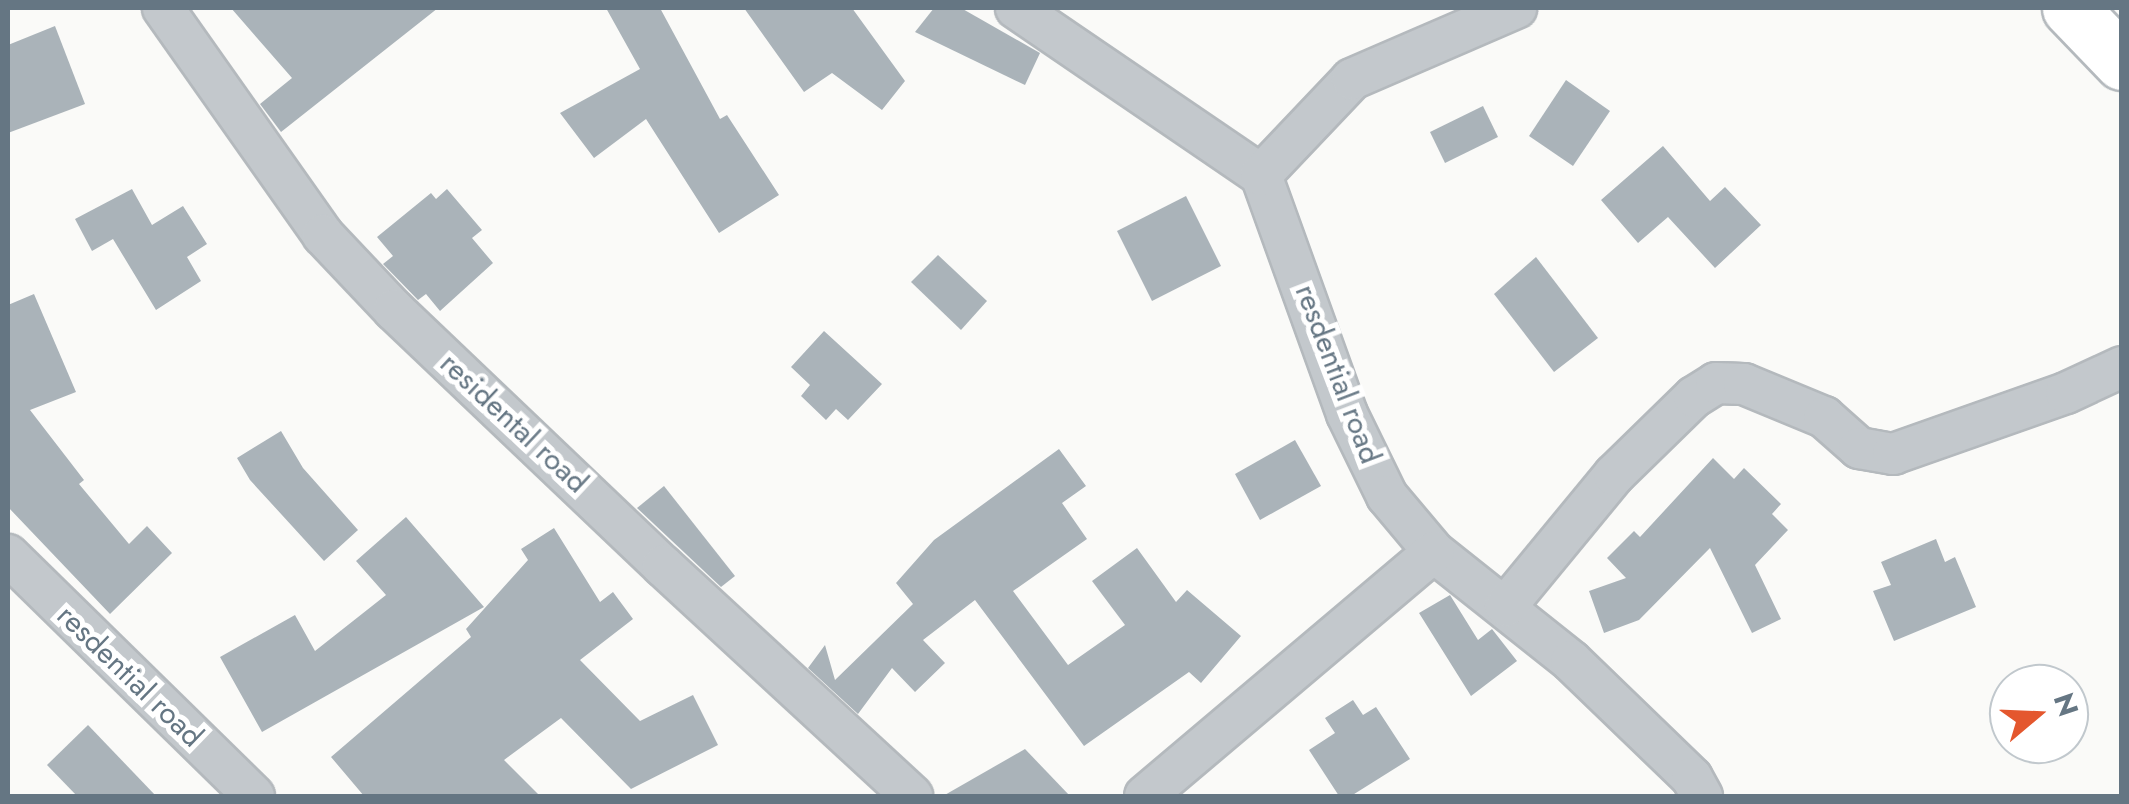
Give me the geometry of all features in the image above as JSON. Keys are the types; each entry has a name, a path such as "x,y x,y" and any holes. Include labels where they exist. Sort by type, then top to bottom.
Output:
{"highway":[{"path":"2070,8 2122,62"}],"street":[{"name":"residental road","path":"163,8 323,235 394,310 662,566 912,796"},
{"path":"1016,8 1261,175 1352,79 1516,8"},
{"name":"resdential road","path":"1261,175 1348,414 1387,496 1434,552 1572,661 1692,778 1702,796"},
{"path":"1506,606 1614,475 1694,397 1716,383 1744,384 1824,417 1860,448 1893,454 2066,393 2122,367"},
{"path":"1145,796 1434,552"},
{"name":"resdential road","path":"8,554 245,794"}],"building":[{"path":"231,8 438,8 281,132 260,104 292,78"},
{"path":"606,8 660,8 720,119 727,115 779,195 719,233 646,119 594,158 560,113 640,69"},
{"path":"744,8 852,8 905,81 882,110 832,73 804,92"},
{"path":"934,8 961,8 1040,53 1025,85 915,32"},
{"path":"55,26 85,104 8,133 8,45"},
{"path":"1566,80 1610,111 1573,166 1529,136"},
{"path":"1483,106 1498,137 1445,163 1430,132"},
{"path":"1663,146 1710,201 1725,187 1761,225 1715,268 1668,217 1638,243 1601,200"},
{"path":"132,189 152,225 183,206 207,244 187,257 201,281 156,310 113,239 92,251 75,219"},
{"path":"447,189 482,230 472,238 493,263 440,311 426,294 418,300 383,264 393,256 377,237 431,193 436,199"},
{"path":"1186,196 1221,266 1152,301 1117,231"},
{"path":"938,255 987,301 961,330 911,282"},
{"path":"1536,257 1598,338 1554,372 1494,294"},
{"path":"34,294 76,392 30,410 84,480 79,484 129,544 147,526 172,553 110,614 8,507 8,305"},
{"path":"824,331 882,384 848,420 836,409 826,420 801,396 810,385 791,367"},
{"path":"281,431 303,468 358,530 324,561 250,480 237,458"},
{"path":"1295,440 1321,486 1260,520 1235,474"},
{"path":"1059,449 1086,486 1062,503 1087,539 1013,591 1068,665 1125,625 1092,581 1137,548 1176,602 1187,590 1241,636 1201,683 1189,672 1084,746 975,600 923,640 945,663 915,692 892,668 858,714 808,668 825,645 835,680 913,604 896,583 934,540"},
{"path":"1713,458 1734,479 1744,468 1781,504 1772,514 1788,530 1755,565 1781,619 1752,633 1710,548 1639,620 1604,633 1589,591 1626,578 1607,558 1634,531 1640,537"},
{"path":"664,486 735,576 721,587 637,508"},
{"path":"406,517 484,607 262,732 220,657 295,615 315,651 386,595 356,561"},
{"path":"554,528 600,602 613,592 633,619 580,660 640,721 693,695 718,745 631,789 561,718 504,760 540,796 364,796 331,757 471,637 466,629 528,560 521,549"},
{"path":"1936,539 1945,562 1955,557 1976,607 1894,641 1873,591 1891,585 1881,562"},
{"path":"1450,595 1478,640 1492,629 1517,661 1471,696 1419,613"},
{"path":"1353,700 1363,715 1376,707 1410,759 1351,796 1339,796 1309,750 1335,733 1325,718"},
{"path":"88,725 156,796 77,796 47,765"},
{"path":"1025,749 1070,796 943,796"}]}
